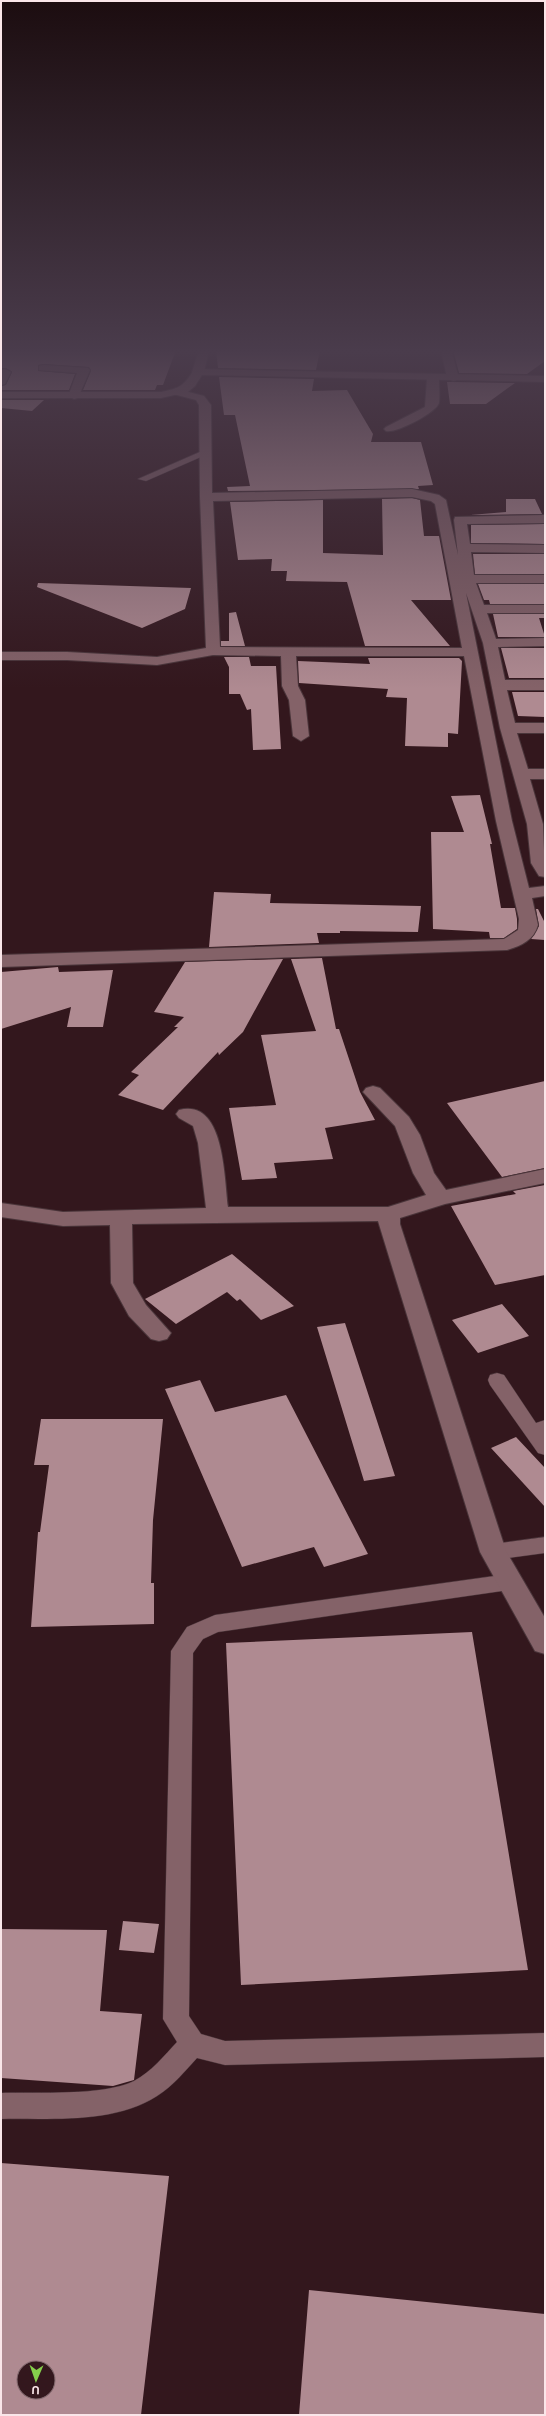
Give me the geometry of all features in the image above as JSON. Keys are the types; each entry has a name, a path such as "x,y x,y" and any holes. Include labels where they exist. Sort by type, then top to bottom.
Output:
{"street":[{"path":"205,463 213,651"},
{"path":"1,961 507,944 520,940 527,934 529,928 504,821 472,652 441,504 435,498 412,493 206,498"},
{"path":"545,519 462,519 468,578 490,643 498,685 520,774 540,824 540,863 545,872"},
{"path":"464,548 545,550"},
{"path":"468,578 545,579"},
{"path":"479,609 545,609"},
{"path":"490,643 545,642"},
{"path":"1,656 67,656 157,661 213,651 472,652"},
{"path":"288,651 290,686 297,700 301,736"},
{"path":"498,685 545,685"},
{"path":"508,728 545,728"},
{"path":"520,774 545,774"},
{"path":"522,894 545,891"},
{"path":"374,1092 405,1126 420,1166 434,1192 441,1198"},
{"path":"186,1114 202,1122 209,1143 218,1215"},
{"path":"1,1210 63,1219 218,1215 389,1214 441,1198 545,1176"},
{"path":"389,1214 389,1224 401,1257 493,1552 545,1643"},
{"path":"121,1217 122,1283 137,1310 159,1333"}],"lane":[{"path":"143,479 180,463"},
{"path":"498,1380 539,1429 545,1448"},
{"path":"493,1552 545,1545"},
{"path":"510,1582 215,1624 195,1633 182,1651 176,2019 193,2044 225,2053 545,2045"},
{"path":"1,2106 101,2102 140,2092 160,2078 193,2044"}],"building":[{"path":"245,463 427,463 433,485 418,486 419,489 228,491 227,487 250,486"},
{"path":"412,498 420,500 424,536 439,536 451,600 411,600 450,646 365,646 347,582 286,581 287,571 271,571 272,559 238,560 230,502 323,500 323,553 383,555 382,499"},
{"path":"506,499 535,499 542,514 470,515 506,512"},
{"path":"545,524 545,544 471,543 471,525"},
{"path":"473,554 545,554 545,574 475,574"},
{"path":"38,583 191,588 185,609 142,628 37,587"},
{"path":"478,584 545,584 545,604 490,604 489,600 484,600"},
{"path":"236,612 245,646 221,646 221,641 229,641 229,613"},
{"path":"493,614 545,614 545,618 539,618 545,637 498,637"},
{"path":"501,648 545,648 545,678 509,678"},
{"path":"224,657 249,657 251,666 276,666 281,749 253,750 251,709 247,710 240,694 229,694 229,667"},
{"path":"368,658 459,658 462,661 458,734 448,733 448,747 405,746 407,698 386,697 388,689 299,683 298,661 370,664"},
{"path":"512,692 545,692 545,717 518,716"},
{"path":"480,795 492,844 490,844 501,908 515,908 517,919 517,929 504,938 490,938 489,932 433,929 431,832 464,832 451,796"},
{"path":"214,892 271,894 270,903 421,906 418,932 340,931 340,933 317,933 319,943 209,947"},
{"path":"536,909 538,909 545,923 545,940 531,939 539,926"},
{"path":"322,958 336,1029 339,1029 360,1092 375,1120 325,1128 333,1159 274,1163 277,1178 242,1180 229,1108 276,1105 261,1035 316,1031 291,959"},
{"path":"283,959 243,1032 219,1055 218,1052 163,1110 118,1095 139,1075 131,1072 178,1027 174,1027 184,1017 154,1012 185,962"},
{"path":"58,967 59,972 113,970 103,1027 67,1027 71,1007 1,1029 1,972"},
{"path":"545,1081 545,1168 502,1177 447,1103"},
{"path":"545,1185 545,1275 495,1285 451,1206 516,1194 513,1191"},
{"path":"232,1254 294,1306 261,1320 240,1299 237,1301 227,1292 176,1324 145,1299"},
{"path":"502,1304 529,1336 478,1353 452,1320"},
{"path":"345,1323 395,1476 364,1481 317,1327"},
{"path":"200,1380 215,1412 286,1395 368,1554 324,1567 314,1547 242,1567 165,1389"},
{"path":"41,1419 163,1419 153,1520 151,1583 154,1583 154,1624 31,1627 38,1532 40,1532 49,1465 34,1465"},
{"path":"516,1437 545,1468 545,1507 491,1448"},
{"path":"472,1632 528,1970 241,1985 226,1643"},
{"path":"123,1921 159,1924 154,1953 119,1950"},
{"path":"1,1929 107,1930 100,2011 142,2014 134,2080 113,2086 1,2078"},
{"path":"1,2163 169,2176 141,2415 1,2415"},
{"path":"309,2290 545,2314 545,2415 299,2415"}]}
